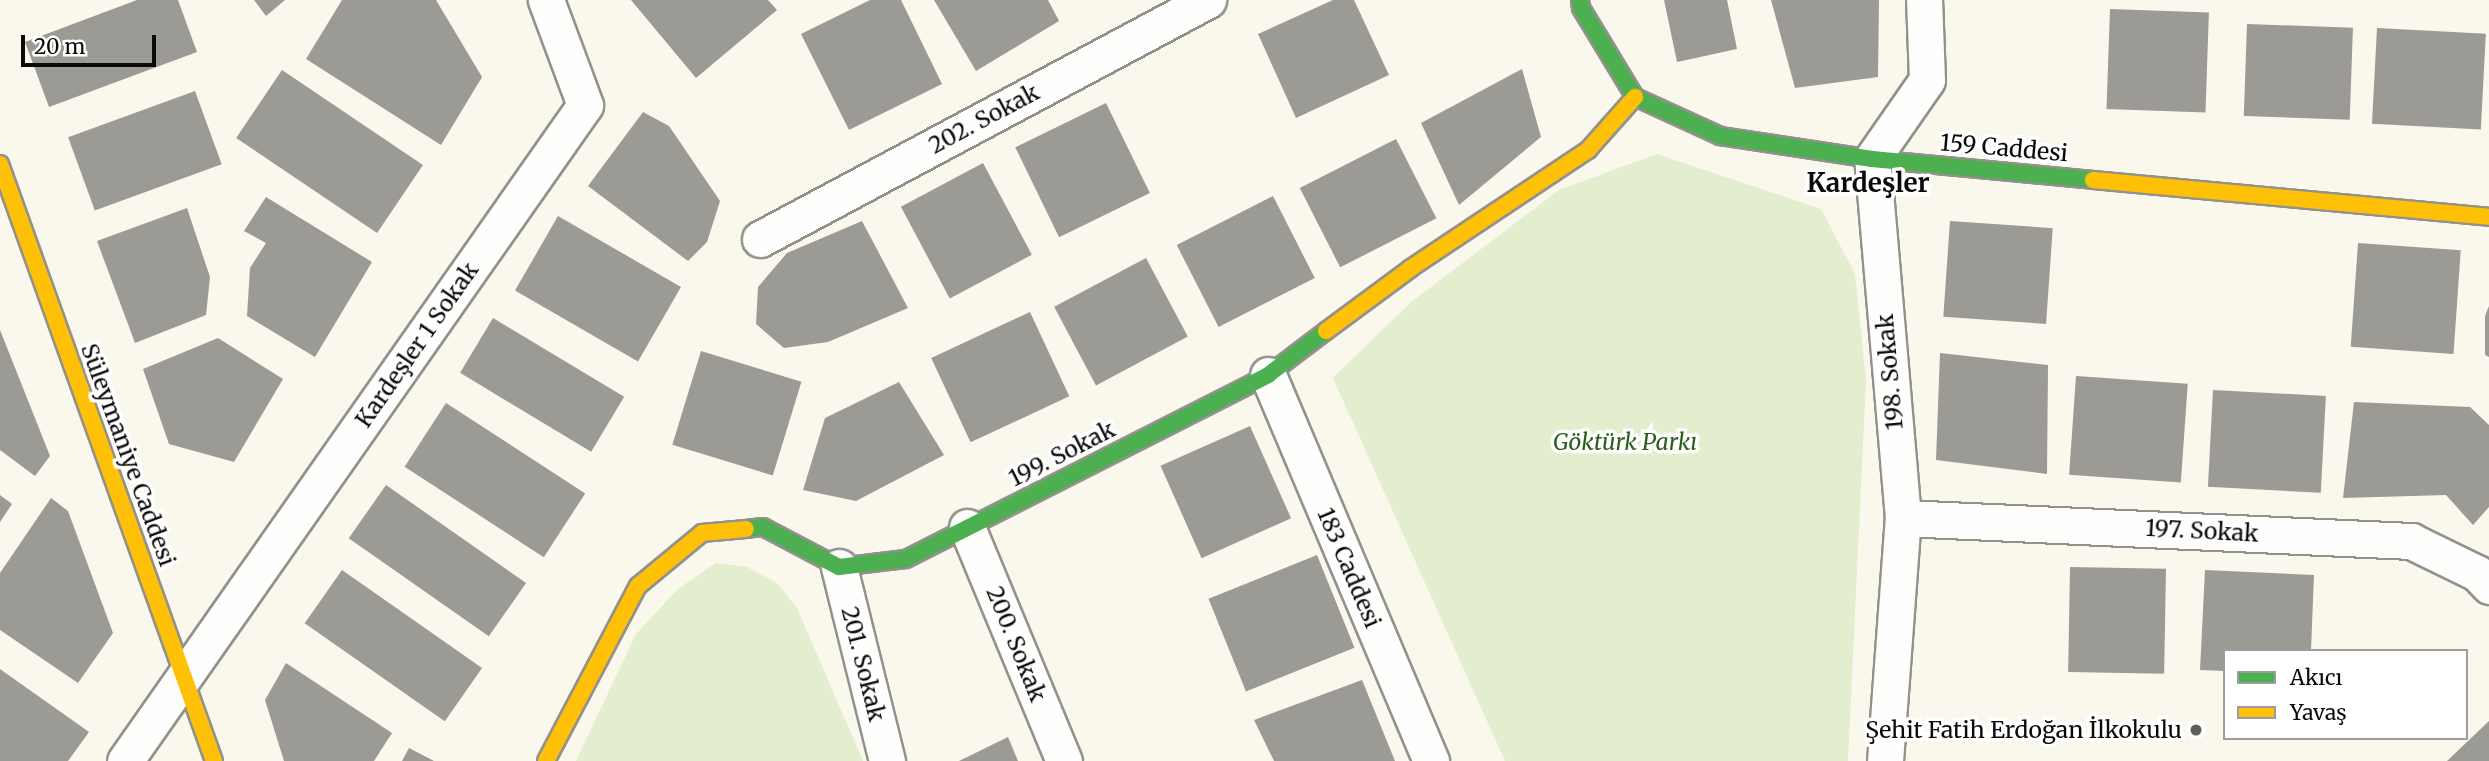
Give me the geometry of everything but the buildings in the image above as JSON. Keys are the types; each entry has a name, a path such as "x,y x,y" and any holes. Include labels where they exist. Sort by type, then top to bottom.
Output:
{"street":[{"name":"Kardeşler 1 Sokak","path":"184,677 585,106 546,0"},
{"name":"202. Sokak","path":"760,239 1208,0"},
{"path":"1580,0 1581,8 1635,97"},
{"path":"1872,159 1927,80 1924,0"},
{"name":"159 Caddesi","path":"1635,97 1720,136 1872,159 2489,217"},
{"name":"199. Sokak","path":"839,566 906,559 1268,375 1411,268 1588,150 1635,97"},
{"name":"198. Sokak","path":"1872,159 1903,518 1885,761"},
{"name":"Süleymaniye Caddesi","path":"0,164 214,761"},
{"name":"183 Caddesi","path":"1268,375 1431,761"},
{"name":"197. Sokak","path":"1903,518 2411,541 2477,573 2489,586"},
{"path":"546,761 638,586 702,533 763,527 839,566"},
{"name":"200. Sokak","path":"968,527 1064,761"},
{"name":"201. Sokak","path":"839,566 887,761"},
{"path":"125,761 184,677"}],"green space":[{"name":"Göktürk Parkı","path":"1657,154 1821,209 1855,274 1866,380 1848,761 1505,761 1333,378 1410,303 1559,190"},
{"path":"716,563 747,567 777,583 797,608 863,761 576,761 636,634 678,589"}],"traffic: fast":[{"path":"1580,0 1581,8 1635,97 1720,136 1872,159 2093,180"},
{"path":"746,529 763,527 839,567 906,559 1268,375 1326,331"}],"traffic: slow":[{"path":"1326,331 1411,268 1588,150 1635,97"},
{"path":"0,164 214,761"},
{"path":"2093,180 2489,217"},
{"path":"546,761 638,586 702,533 746,529"}],"place":[{"name":"Şehit Fatih Erdoğan İlkokulu","path":"2196,730"}],"district":[{"name":"Kardeşler","path":"1868,183"}]}
